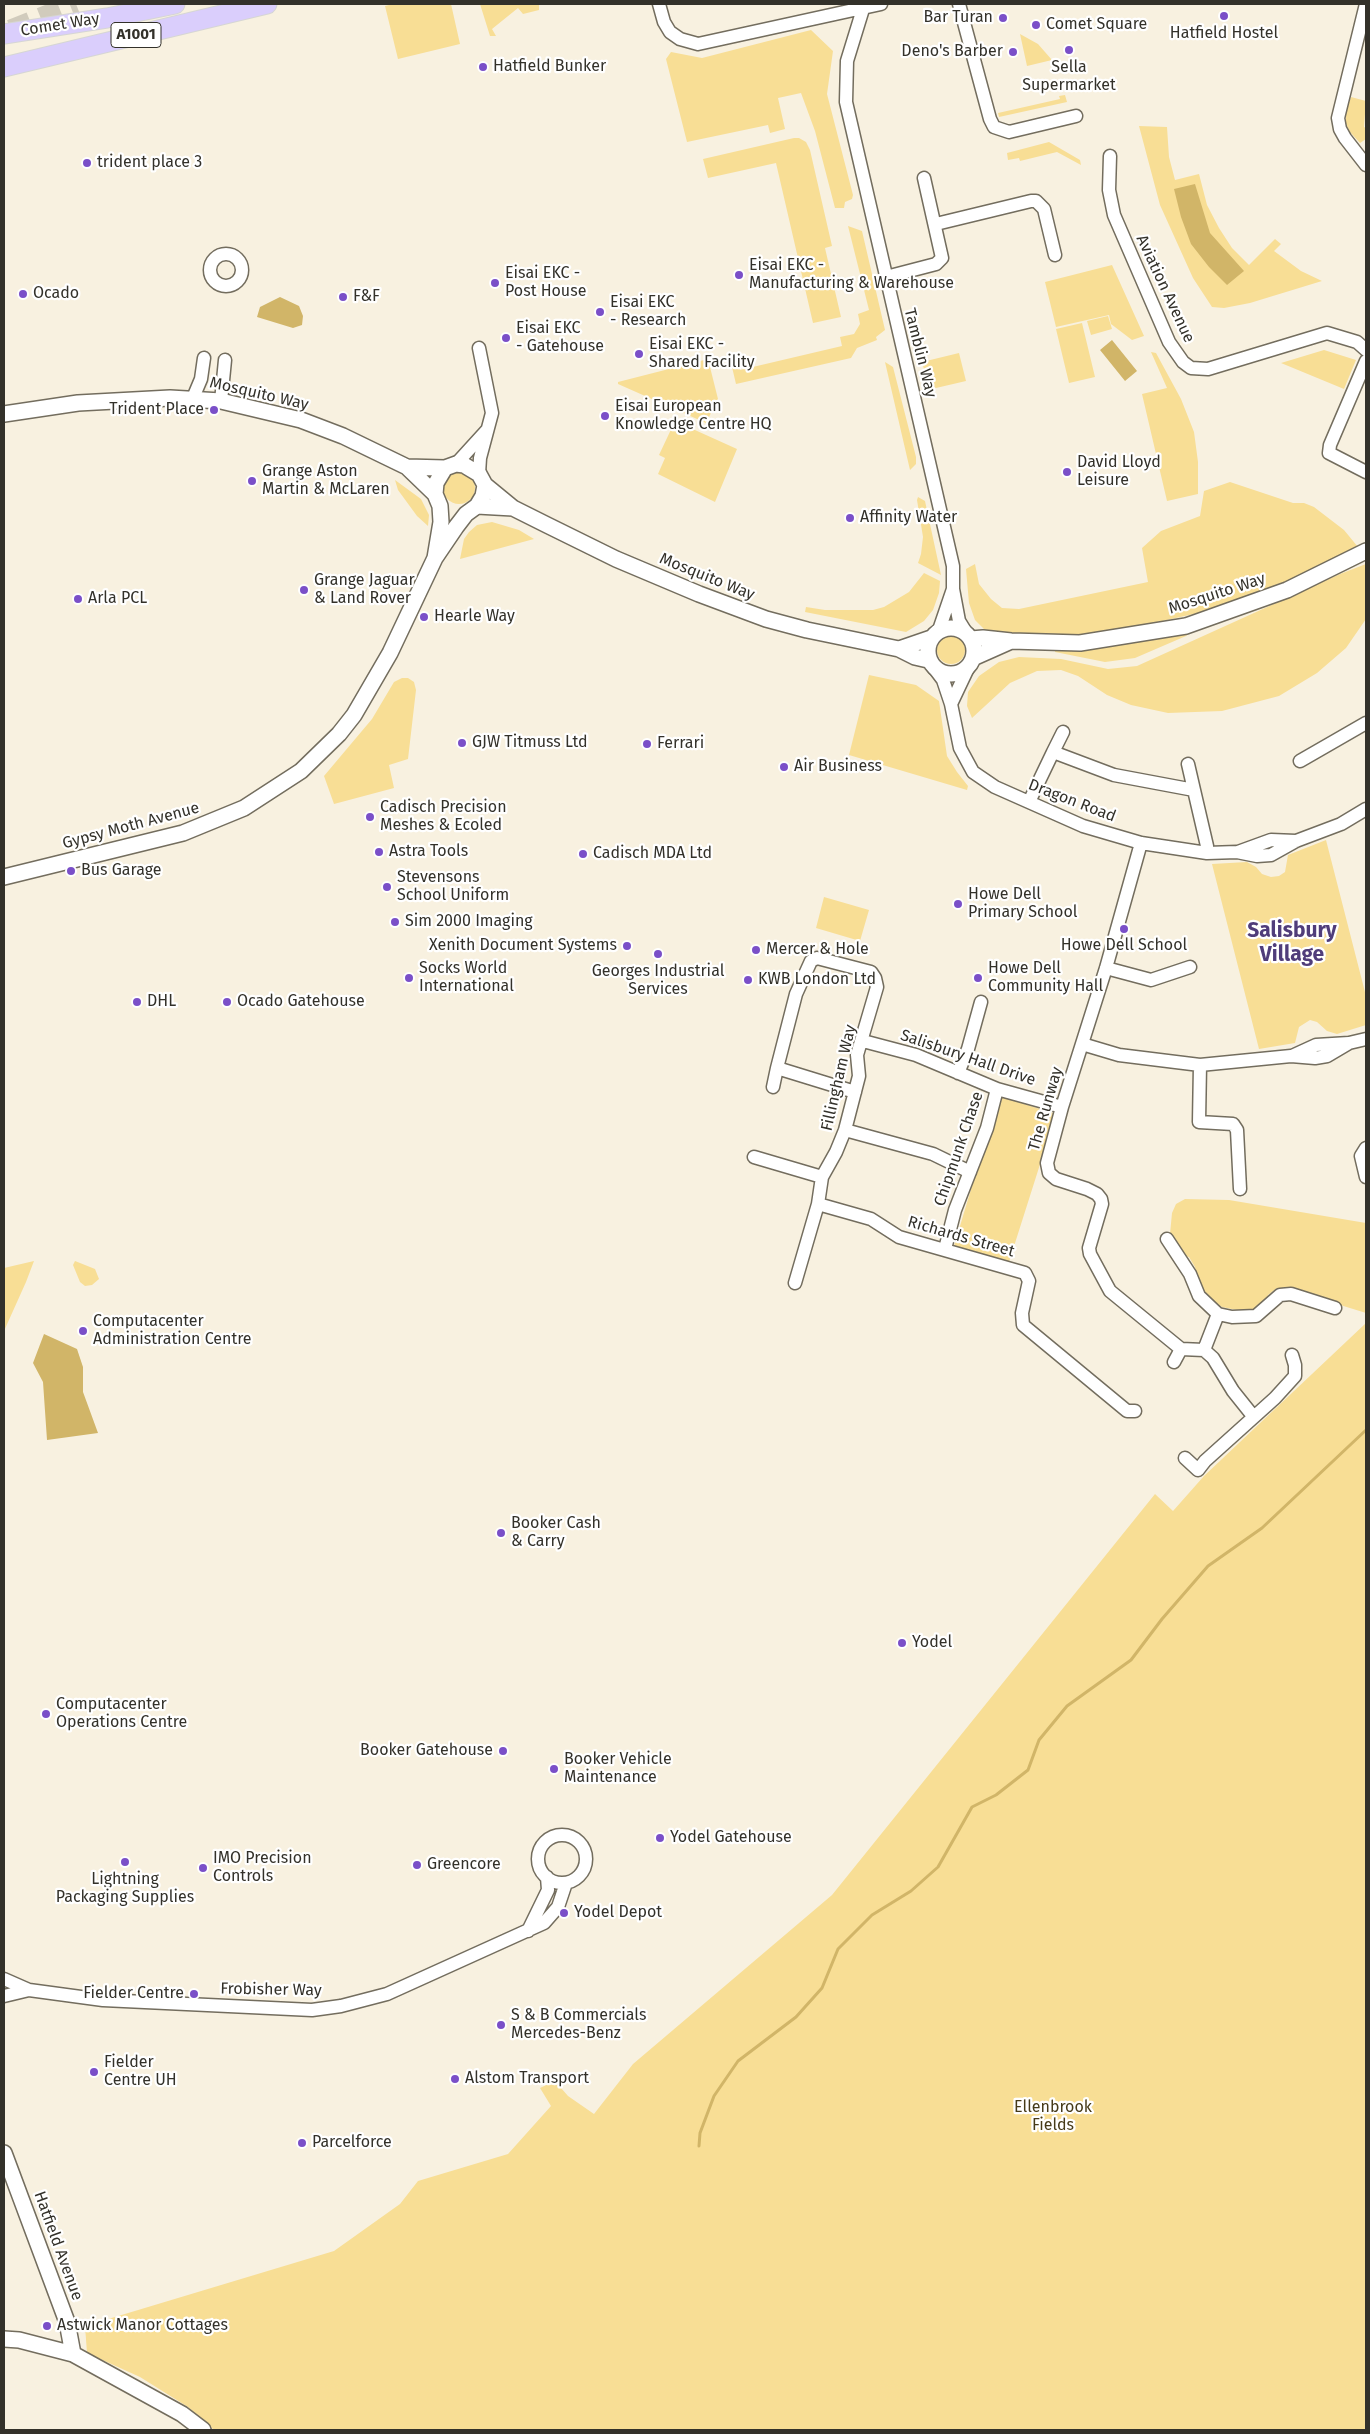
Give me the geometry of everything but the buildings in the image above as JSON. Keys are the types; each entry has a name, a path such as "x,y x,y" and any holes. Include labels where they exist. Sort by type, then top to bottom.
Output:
{"main road":[{"name":"Comet Way","path":"4,34 107,18 175,4"},
{"name":"Comet Way","path":"4,67 267,4"}],"street":[{"path":"659,4 664,22 670,32 680,39 698,44 881,4"},
{"path":"959,4 990,119 994,127 1009,132 1076,116"},
{"path":"1366,4 1338,118 1345,138 1366,165"},
{"name":"Tamblin Way","path":"864,9 847,61 846,102 953,566 953,589 959,621 969,636"},
{"name":"Aviation Avenue","path":"1110,156 1109,190 1114,215 1169,342 1183,362 1191,368 1208,369 1327,333 1357,342 1366,349"},
{"path":"886,277 940,262 942,254 924,178"},
{"path":"936,224 1031,201 1036,202 1044,209 1055,255"},
{"path":"479,348 492,413 487,430 482,479 483,496 472,510 456,514 438,500 436,483 487,430"},
{"path":"193,398 201,380 204,358"},
{"path":"222,400 225,360"},
{"path":"1366,362 1330,445 1329,453 1335,458 1366,472"},
{"name":"Mosquito Way","path":"4,414 78,403 193,398 222,400 301,420 343,436 408,467 438,500"},
{"path":"451,466 471,467 482,479"},
{"name":"Mosquito Way","path":"408,467 451,466"},
{"name":"Mosquito Way","path":"482,479 513,508 616,559 747,613 807,630 899,649 931,664"},
{"name":"Gypsy Moth Avenue","path":"435,558 442,522 438,500"},
{"name":"Mosquito Way","path":"472,510 513,508"},
{"name":"Gypsy Moth Avenue","path":"4,877 183,833 244,808 301,771 339,734 370,690 435,558 472,510"},
{"name":"Mosquito Way","path":"969,636 1011,641 1080,642 1186,626 1287,590 1366,551"},
{"name":"Tamblin Way","path":"935,634 953,589"},
{"path":"899,649 954,628 969,636 974,648 971,662 951,704"},
{"path":"935,634 927,650 931,664 943,674 952,675 962,672 971,662"},
{"name":"Mosquito Way","path":"971,662 1011,641"},
{"name":"Dragon Road","path":"931,664 943,680 951,704 960,748 973,772 995,788 1083,826 1141,843 1206,853 1237,852 1257,856 1271,854 1296,841 1341,824 1366,809"},
{"path":"1300,761 1366,723"},
{"path":"1028,802 1063,732"},
{"path":"1053,752 1114,775 1194,790"},
{"path":"1188,764 1208,846 1206,853"},
{"name":"The Runway","path":"1141,843 1106,968 1062,1107 1047,1163 1049,1174 1056,1179 1097,1194 1102,1204 1089,1248 1090,1254 1110,1291 1181,1350"},
{"name":"Fillingham Way","path":"778,1068 796,994 811,961 817,958 871,972 877,987 863,1041 857,1055 859,1076 845,1130 836,1152 822,1177 818,1204 795,1283"},
{"path":"1106,968 1151,980 1190,967"},
{"path":"958,1073 968,1049 981,1002"},
{"path":"1082,1044 1119,1055 1200,1065 1292,1056 1315,1058 1327,1056 1349,1043 1366,1039"},
{"name":"Salisbury Hall Drive","path":"863,1041 916,1055 997,1089 1062,1107"},
{"path":"1200,1065 1198,1122 1233,1124 1237,1130 1240,1189"},
{"path":"773,1088 778,1068 854,1092"},
{"name":"Chipmunk Chase","path":"945,1249 955,1210 987,1128 997,1089"},
{"path":"845,1130 933,1154 970,1172"},
{"path":"1366,1148 1361,1156 1366,1177"},
{"path":"754,1157 822,1177"},
{"name":"Richards Street","path":"818,1204 871,1219 899,1237 1025,1273 1029,1281 1022,1313 1023,1325 1127,1411 1135,1411"},
{"path":"1167,1239 1190,1274 1199,1296 1218,1314 1232,1317 1256,1316 1280,1295 1291,1294 1335,1308"},
{"path":"1204,1350 1218,1314"},
{"path":"1174,1362 1181,1350 1204,1350 1213,1358 1233,1391 1253,1416"},
{"path":"1185,1458 1198,1470 1205,1461 1253,1416 1275,1398 1295,1376 1295,1365 1292,1355"},
{"path":"528,1931 548,1890 547,1878 538,1863 540,1847 554,1836 569,1836 583,1846 587,1862 580,1876 566,1883 556,1883 547,1878"},
{"name":"Frobisher Way","path":"4,1979 29,1990 103,2000 312,2010 368,2000 387,1994 544,1923 558,1907 566,1883"},
{"name":"Frobisher Way","path":"4,1996 29,1990"},
{"name":"Hatfield Avenue","path":"4,2153 68,2322 72,2354"},
{"path":"4,2339 26,2342 72,2354 173,2409 203,2430"}],"green space":[{"path":"393,4 451,4 460,44 398,59 385,6"},
{"path":"480,4 539,4 539,10 523,14 518,8 492,29 496,36 490,36"},
{"path":"811,30 833,51 827,94 853,195 852,199 845,202 844,208 835,208 815,131 801,93 778,98 785,129 770,133 768,125 687,142 666,59 671,52 702,58"},
{"path":"1020,34 1038,44 1052,60 1027,66"},
{"path":"1065,95 1067,102 999,117 998,113 1060,99 1059,96"},
{"path":"1351,97 1366,101 1364,127 1366,128 1366,139 1360,143 1350,132 1346,124 1346,111"},
{"path":"1139,126 1167,127 1169,157 1175,180 1199,174 1207,205 1219,228 1232,248 1249,265 1275,239 1281,244 1274,251 1301,271 1322,281 1250,303 1224,308 1212,307 1193,278 1160,205"},
{"path":"799,138 806,142 810,150 832,246 825,248 841,317 813,323 776,163 708,178 703,159"},
{"path":"1049,142 1080,160 1081,165 1057,152 1020,161 1019,158 1008,160 1007,153"},
{"path":"848,226 862,231 885,330 876,337 877,340 857,348 851,358 736,384 732,367 738,362 740,370 842,346 840,337 854,334 860,324 858,314 869,310"},
{"path":"1112,265 1144,336 1132,340 1111,324 1109,315 1056,327 1045,282"},
{"path":"1108,316 1112,329 1091,335 1087,321"},
{"path":"1082,323 1095,377 1069,383 1056,329"},
{"path":"1324,350 1356,360 1344,389 1281,363"},
{"path":"1151,352 1156,353 1181,399 1194,432 1198,462 1198,494 1167,501 1142,394 1167,388"},
{"path":"959,353 966,381 936,388 928,384 922,362"},
{"path":"708,359 718,399 706,423 618,384 618,382"},
{"path":"885,362 893,367 916,457 916,464 910,470"},
{"path":"675,421 737,449 715,502 658,474 665,458 659,455"},
{"path":"459,472 465,473 470,477 474,482 474,494 470,499 465,503 459,504 453,503 448,499 444,494 443,488 444,482 448,477 453,473"},
{"path":"395,480 421,499 429,515 428,526 417,516 398,490"},
{"path":"1230,482 1293,503 1304,503 1314,507 1344,530 1358,547 1271,589 1212,610 1135,627 1064,637 988,633 975,620 969,603 966,569 975,564 979,584 991,599 1002,608 1019,609 1148,582 1142,548 1161,531 1200,516 1204,491"},
{"path":"918,497 925,501 941,575 918,563 923,537"},
{"path":"492,522 519,530 534,539 460,559 464,539 469,532 477,525"},
{"path":"1366,564 1366,619 1346,648 1317,673 1279,696 1222,711 1168,713 1131,705 1107,695 1078,676 1061,670 1037,671 1010,683 972,718 967,706 968,692 979,676 999,662 1019,657 1061,659 1108,669 1137,666"},
{"path":"924,573 940,581 939,593 933,610 924,621 906,632 805,612 806,607 825,610 873,610 884,607 909,592"},
{"path":"1203,624 1186,636 1135,658 1105,662 1055,652 1055,650 1158,635"},
{"path":"951,636 961,640 965,650 961,660 951,664 941,660 937,650 941,640"},
{"path":"869,675 916,685 939,701 947,756 968,786 967,790 849,755"},
{"path":"402,678 408,678 414,682 416,690 408,759 389,765 394,788 334,804 324,776 372,719 394,682"},
{"path":"1326,840 1366,996 1366,1025 1337,1034 1327,1031 1317,1022 1310,1020 1299,1027 1295,1043 1259,1049 1212,864 1247,862 1256,867 1262,874 1271,877 1279,876 1285,872 1288,855"},
{"path":"824,897 869,910 860,941 816,928"},
{"path":"999,1096 1056,1114 1009,1262 954,1246"},
{"path":"1185,1199 1229,1200 1366,1223 1366,1313 1295,1291 1277,1288 1268,1295 1269,1300 1251,1313 1222,1307 1210,1299 1198,1286 1195,1267 1170,1234 1172,1213 1176,1204"},
{"path":"34,1261 26,1282 4,1331 4,1268"},
{"path":"75,1261 95,1269 99,1279 92,1285 85,1286 80,1282 73,1265"},
{"name":"Ellenbrook Fields","path":"1366,1323 1366,2430 214,2430 188,2407 140,2377 87,2353 85,2326 334,2251 400,2204 418,2181 508,2154 551,2106 540,2088 555,2081 568,2096 594,2114 633,2064 832,1895 1155,1494 1173,1511 1204,1476"}],"shaded area":[{"path":"1195,184 1210,233 1244,271 1227,285 1209,267 1191,244 1181,217 1174,189"},
{"path":"280,297 299,306 303,316 302,325 293,328 257,317 260,307"},
{"path":"1112,340 1137,371 1125,381 1100,350"},
{"path":"44,1334 77,1349 83,1367 83,1392 98,1433 47,1440 43,1382 33,1363"}],"waterway":[{"path":"699,2146 700,2133 714,2096 738,2061 796,2017 822,1988 838,1949 872,1915 911,1891 938,1867 972,1807 996,1795 1028,1770 1039,1740 1067,1706 1131,1660 1162,1619 1208,1566 1262,1528 1366,1430"}],"tunnel":[{"path":"11,30 76,4"}],"place":[{"name":"Hatfield Hostel","path":"1224,16"},
{"name":"Bar Turan","path":"1003,18"},
{"name":"Comet Square","path":"1036,25"},
{"name":"Sella Supermarket","path":"1069,50"},
{"name":"Deno's Barber","path":"1013,52"},
{"name":"Hatfield Bunker","path":"483,67"},
{"name":"trident place 3","path":"87,163"},
{"name":"Eisai EKC - Manufacturing & Warehouse","path":"739,275"},
{"name":"Eisai EKC - Post House","path":"495,283"},
{"name":"Ocado","path":"23,294"},
{"name":"F&F","path":"343,297"},
{"name":"Eisai EKC - Research","path":"600,312"},
{"name":"Eisai EKC - Gatehouse","path":"506,338"},
{"name":"Eisai EKC - Shared Facility","path":"639,354"},
{"name":"Trident Place","path":"214,410"},
{"name":"Eisai European Knowledge Centre HQ","path":"605,416"},
{"name":"David Lloyd Leisure","path":"1067,472"},
{"name":"Grange Aston Martin & McLaren","path":"252,481"},
{"name":"Affinity Water","path":"850,518"},
{"name":"Grange Jaguar & Land Rover","path":"304,590"},
{"name":"Arla PCL","path":"78,599"},
{"name":"Hearle Way","path":"424,617"},
{"name":"GJW Titmuss Ltd","path":"462,743"},
{"name":"Ferrari","path":"647,744"},
{"name":"Air Business","path":"784,767"},
{"name":"Cadisch Precision Meshes & Ecoled","path":"370,817"},
{"name":"Astra Tools","path":"379,852"},
{"name":"Cadisch MDA Ltd","path":"583,854"},
{"name":"Bus Garage","path":"71,871"},
{"name":"Stevensons School Uniform","path":"387,887"},
{"name":"Howe Dell Primary School","path":"958,904"},
{"name":"Sim 2000 Imaging","path":"395,922"},
{"name":"Howe Dell School","path":"1124,929"},
{"name":"Xenith Document Systems","path":"627,946"},
{"name":"Mercer & Hole","path":"756,950"},
{"name":"Georges Industrial Services","path":"658,954"},
{"name":"Socks World International","path":"409,978"},
{"name":"Howe Dell Community Hall","path":"978,978"},
{"name":"KWB London Ltd","path":"748,980"},
{"name":"DHL","path":"137,1002"},
{"name":"Ocado Gatehouse","path":"227,1002"},
{"name":"Computacenter Administration Centre","path":"83,1331"},
{"name":"Booker Cash & Carry","path":"501,1533"},
{"name":"Yodel","path":"902,1643"},
{"name":"Computacenter Operations Centre","path":"46,1714"},
{"name":"Booker Gatehouse","path":"503,1751"},
{"name":"Booker Vehicle Maintenance","path":"554,1769"},
{"name":"Yodel Gatehouse","path":"660,1838"},
{"name":"Lightning Packaging Supplies","path":"125,1862"},
{"name":"Greencore","path":"417,1865"},
{"name":"IMO Precision Controls","path":"203,1868"},
{"name":"Yodel Depot","path":"564,1913"},
{"name":"Fielder Centre","path":"194,1994"},
{"name":"S & B Commercials Mercedes-Benz","path":"501,2025"},
{"name":"Fielder Centre UH","path":"94,2072"},
{"name":"Alstom Transport","path":"455,2079"},
{"name":"Parcelforce","path":"302,2143"},
{"name":"Astwick Manor Cottages","path":"47,2326"}],"district":[{"name":"Salisbury Village","path":"1292,943"}]}
